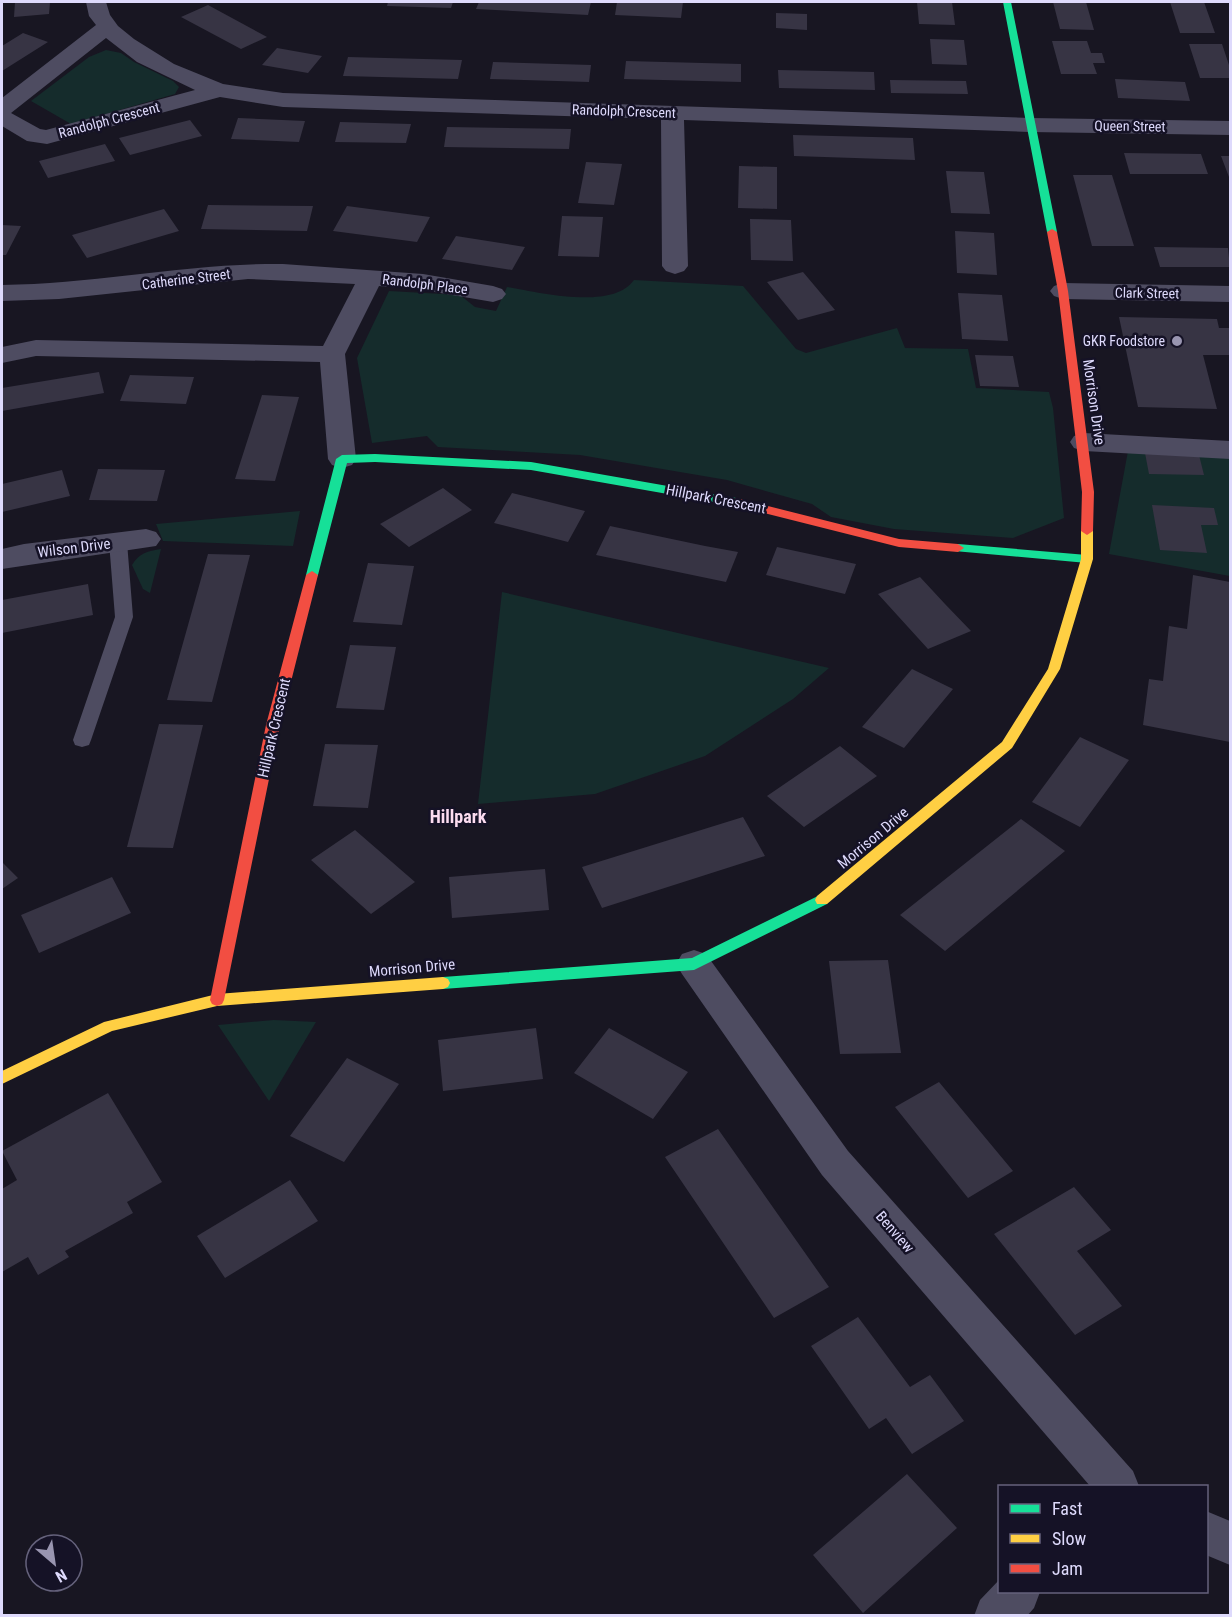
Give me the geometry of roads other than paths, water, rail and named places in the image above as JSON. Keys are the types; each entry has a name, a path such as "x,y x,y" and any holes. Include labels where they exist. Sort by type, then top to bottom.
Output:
{"street":[{"path":"2,110 106,28 96,8 96,2"},
{"name":"Morrison Drive","path":"2,1078 109,1026 217,1000 694,964 828,897 1007,745 1054,669 1088,559 1088,492 1084,442 1063,291 1007,2"},
{"name":"Randolph Crescent","path":"106,28 122,41 186,79 220,90 284,100 1030,124"},
{"name":"Randolph Crescent","path":"2,117 35,136 47,136 220,90"},
{"path":"672,113 675,266"},
{"name":"Queen Street","path":"1030,124 1230,128"},
{"name":"Catherine Street","path":"2,293 75,291 230,273 281,272 371,278"},
{"name":"Randolph Place","path":"332,354 371,278 423,282 493,294"},
{"name":"Clark Street","path":"1063,291 1230,294"},
{"path":"2,355 36,348 332,354"},
{"name":"Hillpark Crescent","path":"217,1000 273,725 342,459 332,354"},
{"path":"1084,442 1230,450"},
{"name":"Hillpark Crescent","path":"342,459 375,458 531,466 746,504 899,543 1088,559"},
{"name":"Wilson Drive","path":"2,558 132,541"},
{"name":"Benview","path":"694,964 835,1163 1115,1485"},
{"path":"1208,1534 1230,1543"},
{"path":"996,1616 1017,1593"}],"lane":[{"path":"82,740 124,617 132,541"}],"place":[{"name":"GKR Foodstore","path":"1177,341"}],"district":[{"name":"Hillpark","path":"458,817"}]}
